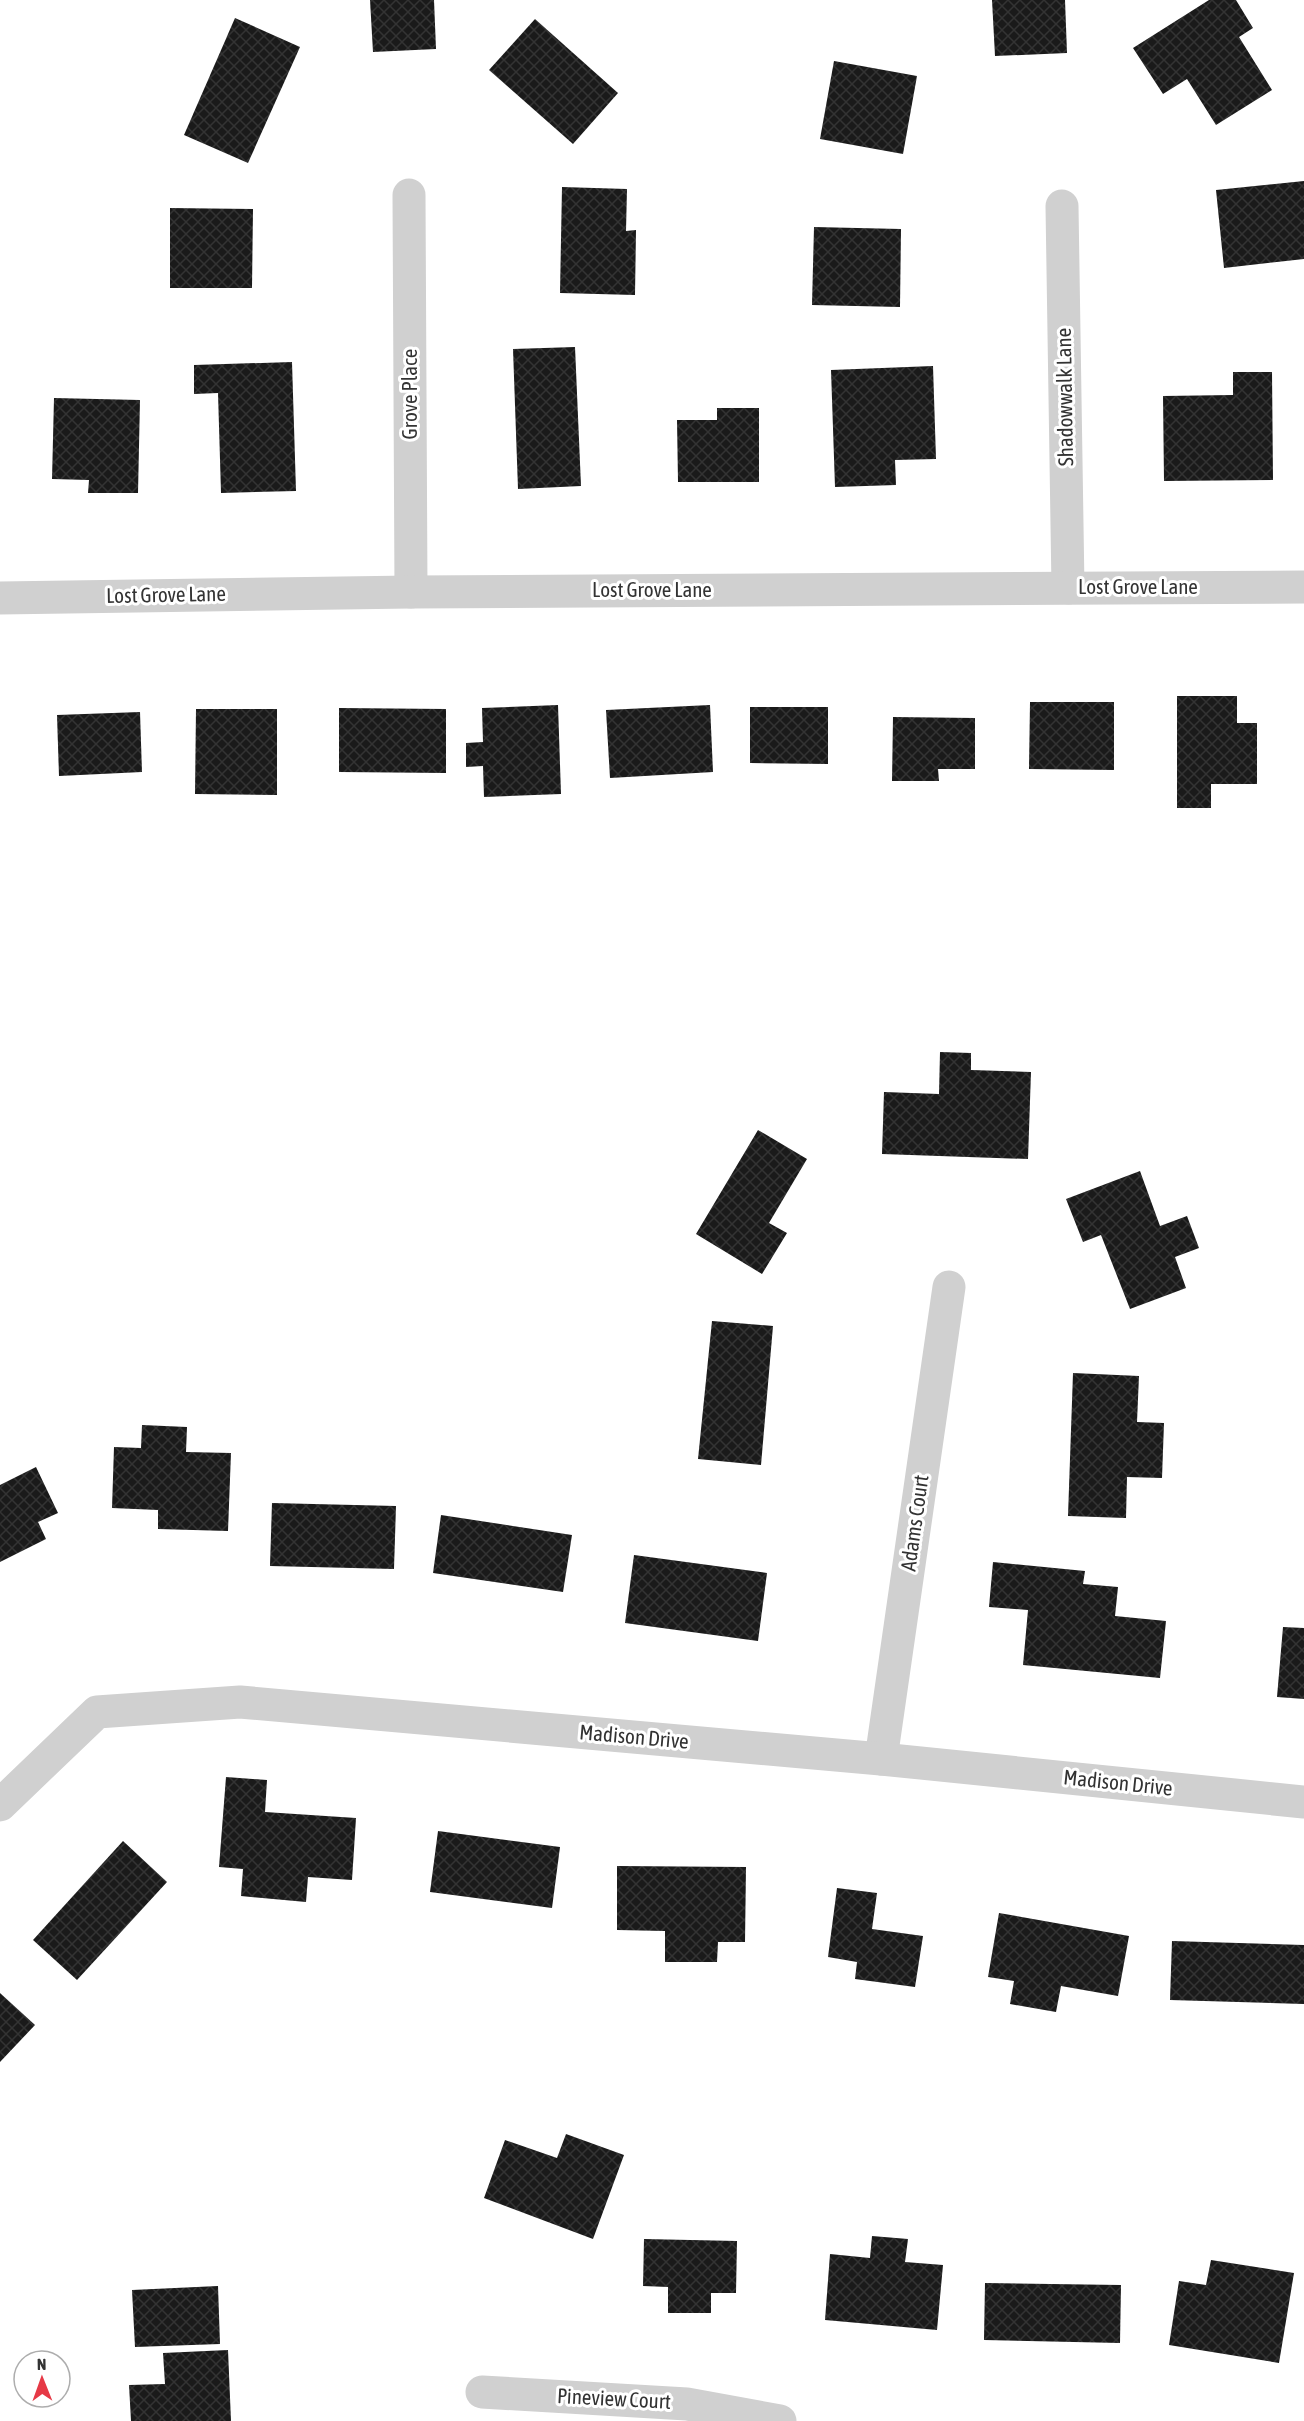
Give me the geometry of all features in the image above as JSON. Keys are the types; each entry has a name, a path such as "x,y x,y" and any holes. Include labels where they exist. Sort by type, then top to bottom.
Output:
{"street":[{"name":"Grove Place","path":"409,195 411,592"},
{"name":"Shadowwalk Lane","path":"1062,206 1068,588"},
{"name":"Lost Grove Lane","path":"0,598 411,592 1304,587"},
{"name":"Adams Court","path":"881,1759 949,1287"},
{"name":"Madison Drive","path":"0,1805 97,1712 240,1702 881,1759 1304,1802"},
{"name":"Pineview Court","path":"482,2392 687,2404 780,2421"}],"building":[{"path":"370,0 434,0 436,49 373,52"},
{"path":"992,0 1065,0 1067,53 995,56"},
{"path":"1209,0 1236,0 1253,28 1239,37 1272,90 1216,125 1187,79 1163,94 1133,48"},
{"path":"235,18 300,47 248,163 184,135"},
{"path":"535,19 618,93 573,144 489,70"},
{"path":"834,61 917,76 903,154 820,139"},
{"path":"1304,181 1304,259 1224,268 1216,190"},
{"path":"562,187 627,189 626,231 636,230 635,295 560,293"},
{"path":"170,208 253,209 252,288 170,288"},
{"path":"814,227 901,229 900,307 812,305"},
{"path":"575,347 581,486 518,489 513,349"},
{"path":"292,362 296,491 221,493 218,393 194,394 194,365"},
{"path":"933,366 936,459 895,460 896,485 835,487 831,370"},
{"path":"1233,372 1272,372 1273,480 1164,481 1163,396 1233,395"},
{"path":"54,398 140,400 138,493 88,493 89,480 52,479"},
{"path":"717,408 759,408 759,482 678,482 677,420 717,420"},
{"path":"1177,696 1237,696 1237,723 1257,723 1257,784 1211,784 1211,808 1177,808"},
{"path":"1030,702 1114,702 1114,770 1029,769"},
{"path":"558,705 561,794 484,797 483,766 466,767 466,743 483,742 482,708"},
{"path":"710,705 713,772 610,778 606,710"},
{"path":"750,707 828,707 828,764 750,763"},
{"path":"339,708 446,709 446,773 339,772"},
{"path":"196,709 277,709 277,795 195,794"},
{"path":"140,712 142,772 59,776 57,715"},
{"path":"893,717 975,718 975,769 938,769 939,781 892,781"},
{"path":"940,1052 971,1053 971,1070 1031,1072 1028,1159 882,1154 884,1092 939,1094"},
{"path":"758,1130 807,1159 769,1223 787,1233 762,1274 696,1234"},
{"path":"1140,1171 1160,1226 1187,1216 1199,1248 1175,1257 1186,1288 1130,1309 1101,1235 1083,1242 1066,1199"},
{"path":"712,1321 773,1326 761,1465 698,1459"},
{"path":"1073,1373 1139,1376 1137,1422 1164,1423 1162,1478 1127,1477 1126,1518 1068,1516"},
{"path":"142,1425 187,1427 186,1452 231,1453 228,1531 158,1529 158,1510 112,1508 114,1447 141,1448"},
{"path":"36,1467 58,1513 38,1522 46,1539 0,1562 0,1485"},
{"path":"272,1503 396,1506 394,1569 270,1566"},
{"path":"441,1515 572,1535 563,1592 433,1573"},
{"path":"634,1555 767,1573 758,1641 625,1623"},
{"path":"993,1562 1085,1571 1083,1584 1118,1587 1115,1616 1166,1621 1160,1678 1023,1665 1028,1610 989,1607"},
{"path":"1283,1627 1304,1628 1304,1699 1277,1697"},
{"path":"226,1777 267,1780 265,1812 356,1818 352,1880 308,1877 306,1902 241,1896 243,1869 219,1867"},
{"path":"438,1831 560,1847 552,1908 430,1892"},
{"path":"123,1841 167,1882 77,1980 33,1940"},
{"path":"617,1866 746,1867 745,1942 718,1942 717,1962 665,1962 665,1931 617,1930"},
{"path":"837,1888 877,1893 872,1929 923,1936 915,1987 855,1979 857,1962 828,1957"},
{"path":"999,1913 1129,1936 1118,1996 1061,1986 1056,2012 1010,2004 1014,1981 988,1977"},
{"path":"1172,1941 1304,1945 1304,2004 1170,2000"},
{"path":"0,1993 35,2025 0,2062"},
{"path":"566,2134 624,2155 593,2239 484,2198 505,2140 557,2158"},
{"path":"872,2236 908,2239 905,2262 943,2265 937,2330 825,2320 830,2254 870,2258"},
{"path":"644,2239 737,2241 736,2293 711,2293 711,2313 668,2313 668,2287 643,2286"},
{"path":"1211,2260 1294,2273 1279,2363 1169,2345 1179,2281 1206,2285"},
{"path":"985,2283 1121,2285 1120,2343 984,2340"},
{"path":"218,2286 220,2344 135,2347 132,2290"},
{"path":"228,2350 231,2421 131,2421 129,2385 165,2384 163,2353"}]}
